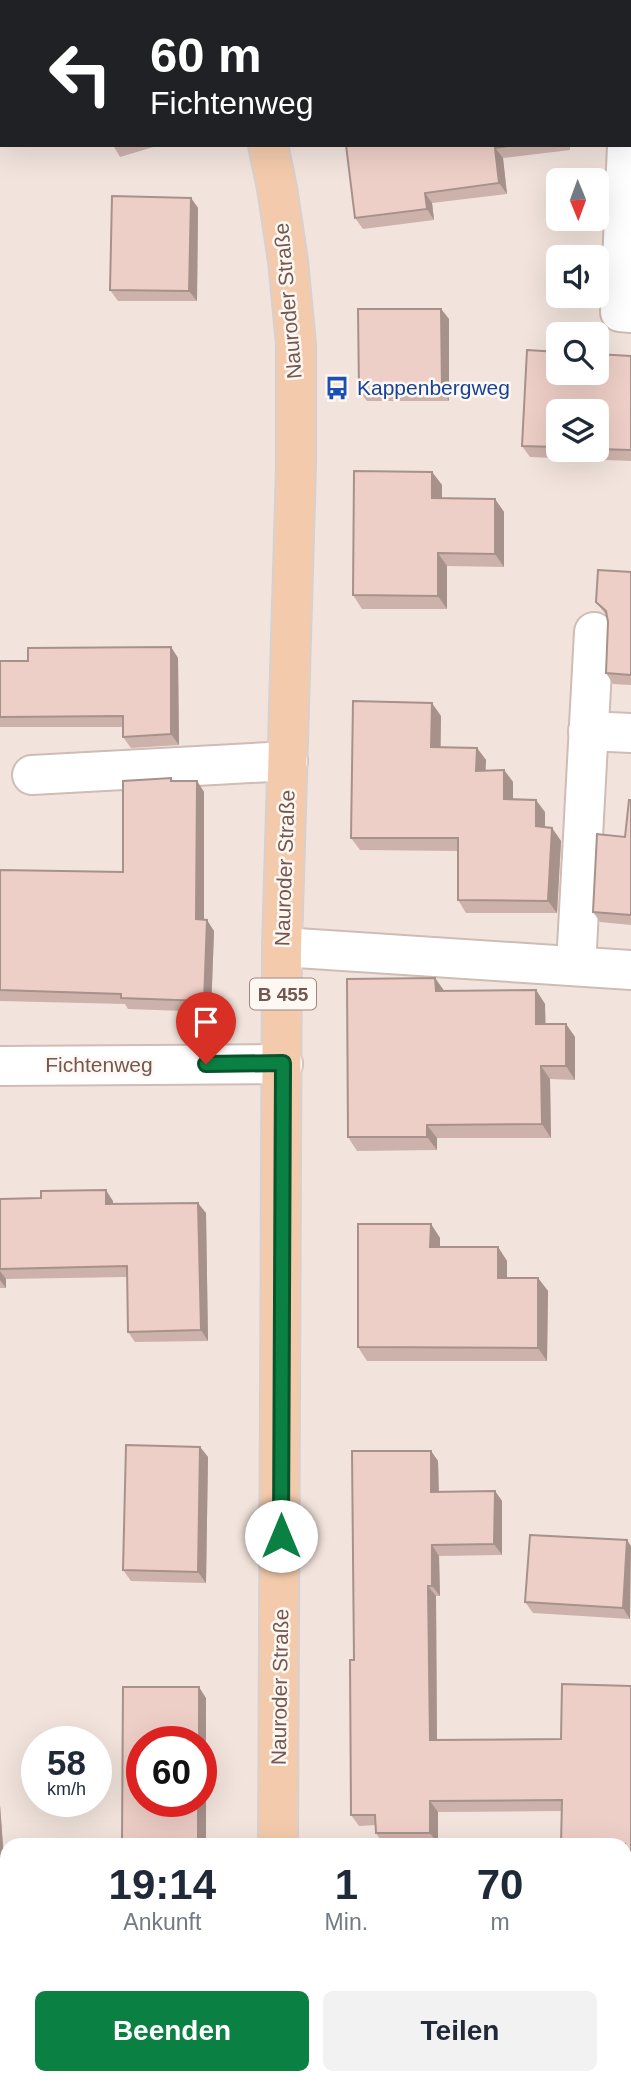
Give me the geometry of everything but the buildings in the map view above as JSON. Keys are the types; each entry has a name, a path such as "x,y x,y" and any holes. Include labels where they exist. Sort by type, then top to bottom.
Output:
{"main road":[{"name":"Nauroder Straße","path":"268,147 288,261 296,344 296,467 282,947 278,1838"}],"street":[{"path":"627,147 621,312 631,313"},
{"path":"576,966 594,632"},
{"path":"588,731 631,733"},
{"path":"32,775 288,761"},
{"path":"282,947 631,970"},
{"name":"Fichtenweg","path":"0,1066 283,1063"}],"shaded area":[{"path":"0,147 631,147 631,1838 0,1838"}],"place":[{"name":"Kappenbergweg","path":"337,388"}],"route":[{"path":"206,1064 283,1063 281,1536"}]}
